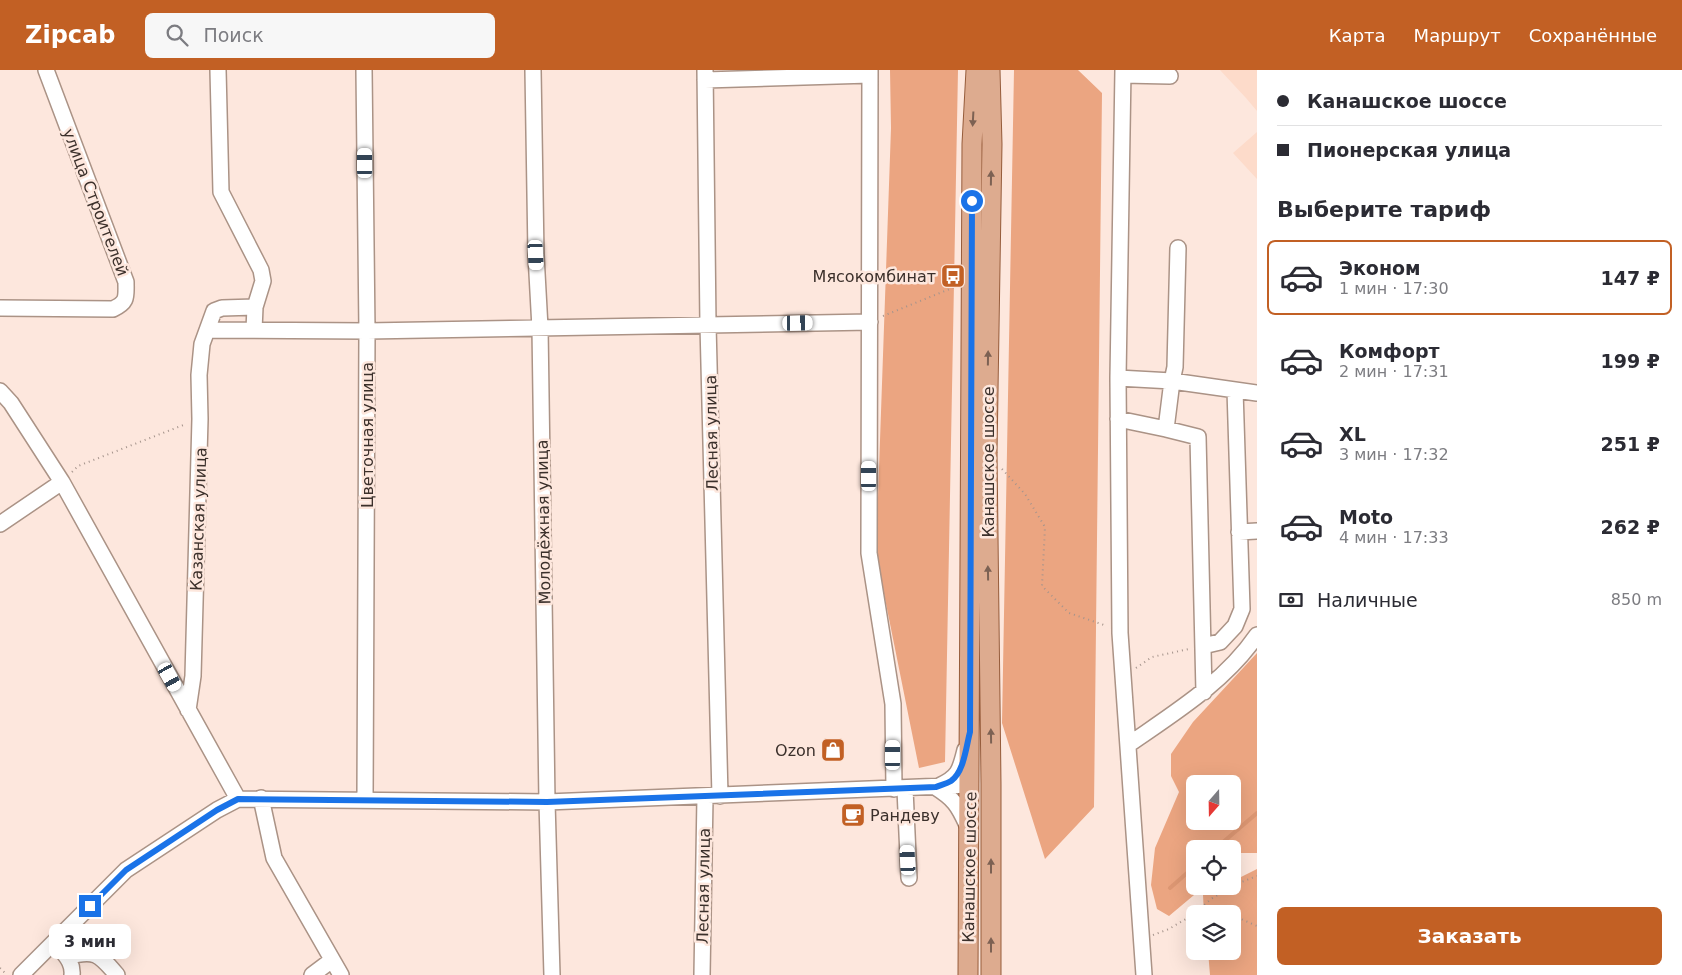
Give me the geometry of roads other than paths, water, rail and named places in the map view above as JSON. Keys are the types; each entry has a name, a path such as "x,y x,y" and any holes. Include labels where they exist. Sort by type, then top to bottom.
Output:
{"main road":[{"name":"Канашское шоссе","path":"968,975 972,144 976,70"},
{"name":"Канашское шоссе","path":"990,70 992,144 987,453 991,975"},
{"path":"970,785 991,784"}],"street":[{"name":"улица Строителей","path":"0,308 113,309 121,305 126,297 126,282 46,70"},
{"path":"218,70 221,192 261,270 263,280 255,308 254,330"},
{"name":"Цветочная улица","path":"364,70 367,331 366,799"},
{"name":"Молодёжная улица","path":"533,70 536,255 540,328 547,802 552,975"},
{"path":"705,75 870,73 869,553 893,704 899,789 909,878"},
{"path":"1144,975 1120,633 1118,378 1123,73 1170,76"},
{"name":"Лесная улица","path":"705,75 708,325 720,796"},
{"path":"1166,429 1175,367 1178,248"},
{"name":"Казанская улица","path":"188,710 193,676 200,419 199,375 202,344 214,311 222,308 255,308"},
{"path":"207,330 367,331 870,322"},
{"path":"1118,378 1172,381 1257,393"},
{"path":"1203,646 1220,642 1236,626 1242,609 1234,390"},
{"path":"0,391 11,403 62,482 238,799"},
{"path":"1118,419 1198,437 1204,692"},
{"path":"0,524 62,482"},
{"path":"1239,532 1257,531"},
{"path":"1128,745 1204,692 1245,653 1257,635"},
{"path":"936,787 951,781 957,775 961,767 970,732"},
{"path":"21,975 126,870 217,810 238,799 547,802 970,785"},
{"path":"936,787 950,797 959,808 970,831"},
{"name":"Лесная улица","path":"702,975 705,797"},
{"path":"261,798 274,858 341,975"},
{"path":"54,943 67,957 72,968 72,975"},
{"path":"67,957 83,952 92,953 103,959 116,975"},
{"path":"312,975 332,960"}],"waterway":[{"path":"1226,840 1257,813"},
{"path":"1170,888 1186,874"}],"place":[{"name":"Мясокомбинат","path":"953,276"},
{"name":"Ozon","path":"833,750"},
{"name":"Рандеву","path":"853,815"}]}
